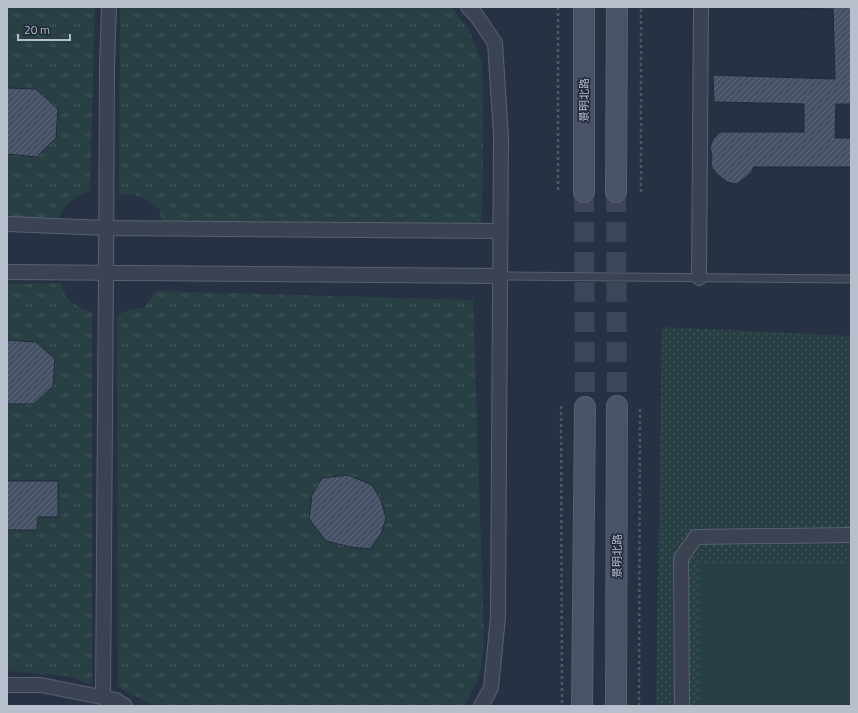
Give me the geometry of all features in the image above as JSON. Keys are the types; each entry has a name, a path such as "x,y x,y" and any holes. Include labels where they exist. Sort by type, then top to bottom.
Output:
{"main road":[{"name":"景明北路","path":"584,7 584,192"},
{"path":"616,192 617,7"},
{"name":"景明北路","path":"616,706 617,406"},
{"path":"582,706 585,407"}],"street":[{"path":"103,698 107,80 109,7"},
{"path":"468,7 476,15 495,43 501,136 498,617 491,688 481,706"},
{"path":"699,278 701,7"},
{"path":"7,224 106,228 500,231"},
{"path":"7,272 499,276"},
{"path":"682,706 681,558 696,537 851,535"},
{"path":"7,685 41,685 116,700 125,706"}],"lane":[{"path":"499,276 851,279"}],"path":[{"path":"558,7 558,191"},
{"path":"641,7 641,192"},
{"path":"561,406 562,706"},
{"path":"639,706 640,407"}],"green space":[{"path":"7,7 95,7 90,191 67,204 58,218 7,217"},
{"path":"120,7 451,7 468,28 482,63 483,155 481,235 162,221 159,209 144,198 132,194 119,195"},
{"path":"61,283 65,296 80,308 92,312 92,685 68,676 7,671 7,284"},
{"path":"156,291 473,300 484,633 482,664 476,684 464,706 155,706 118,687 117,315 132,309 144,308"},
{"path":"662,327 851,336 851,706 656,706"},
{"path":"700,563 851,563 851,706 699,706"}],"building":[{"path":"723,7 851,7 851,104 836,104 835,138 851,138 851,167 754,167 751,173 737,184 727,182 717,174 711,166 712,156 710,148 713,139 720,132 804,132 804,104 714,102 713,75 835,79 833,9"},
{"path":"7,88 36,89 58,109 56,138 36,157 7,154"},
{"path":"8,340 36,342 55,359 53,386 34,404 8,404 7,402"},
{"path":"348,475 372,485 381,500 386,518 381,534 370,549 350,547 326,541 309,519 312,495 322,478"},
{"path":"7,481 58,481 58,517 38,517 37,530 7,530"}],"tunnel":[{"path":"584,192 585,407"},
{"path":"616,192 617,406"}]}
